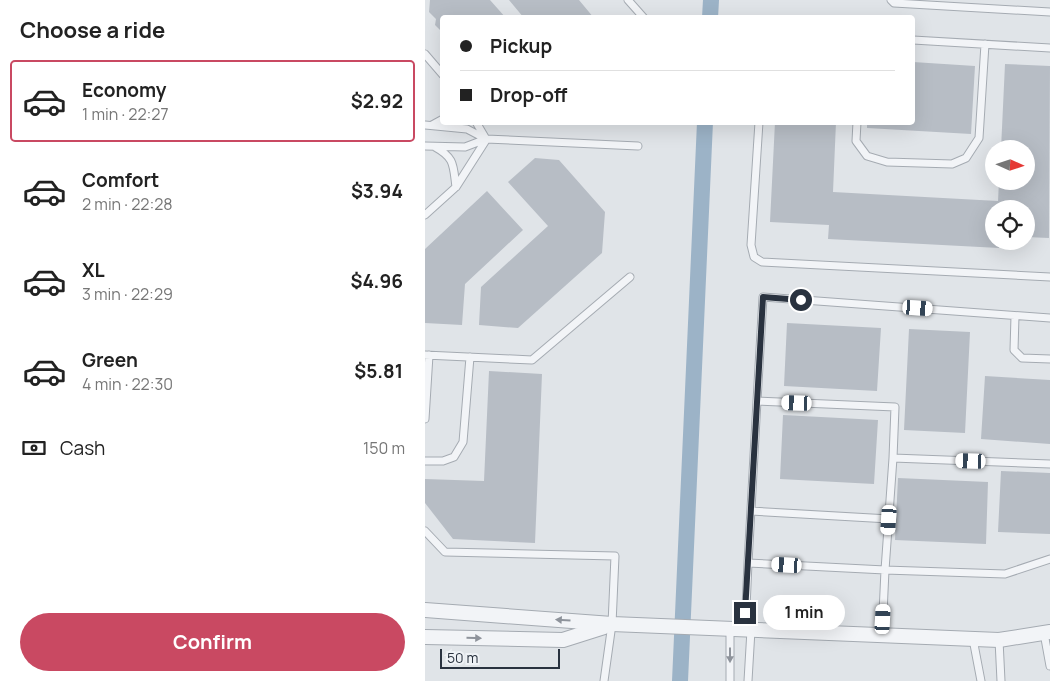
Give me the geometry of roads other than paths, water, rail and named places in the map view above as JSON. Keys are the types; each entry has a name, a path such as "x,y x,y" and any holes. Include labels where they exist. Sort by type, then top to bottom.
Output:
{"street":[{"path":"425,610 626,625 999,640 1047,632"},
{"path":"425,637 563,640 612,624"}],"lane":[{"path":"628,0 640,15"},
{"path":"891,0 894,3 1050,12"},
{"path":"915,40 1050,48"},
{"path":"857,125 856,141 867,156 887,162 952,164 967,158 979,138 985,44"},
{"path":"425,54 440,72"},
{"path":"428,125 440,120"},
{"path":"428,125 467,129 486,139"},
{"path":"478,125 486,139"},
{"path":"759,125 751,245 754,257 762,262 1050,277"},
{"path":"425,216 456,187 486,139"},
{"path":"429,146 465,147 486,139 637,146"},
{"path":"429,146 448,154 453,165 456,187"},
{"path":"425,419 427,355 532,360 631,277"},
{"path":"748,681 748,563 763,297 1050,318"},
{"path":"1015,316 1013,350 1022,358 1050,359"},
{"path":"425,461 443,461 454,457 463,442 470,357"},
{"path":"757,401 895,407 882,635"},
{"path":"893,458 1050,464"},
{"path":"751,511 889,520"},
{"path":"425,531 445,552 615,556 612,624 604,681"},
{"path":"748,563 1005,574 1050,559"},
{"path":"727,629 730,681"},
{"path":"1047,632 1050,666"},
{"path":"973,639 981,681"},
{"path":"999,640 1001,681"}],"waterway":[{"path":"710,15 711,0"},
{"path":"680,681 705,125"}]}
